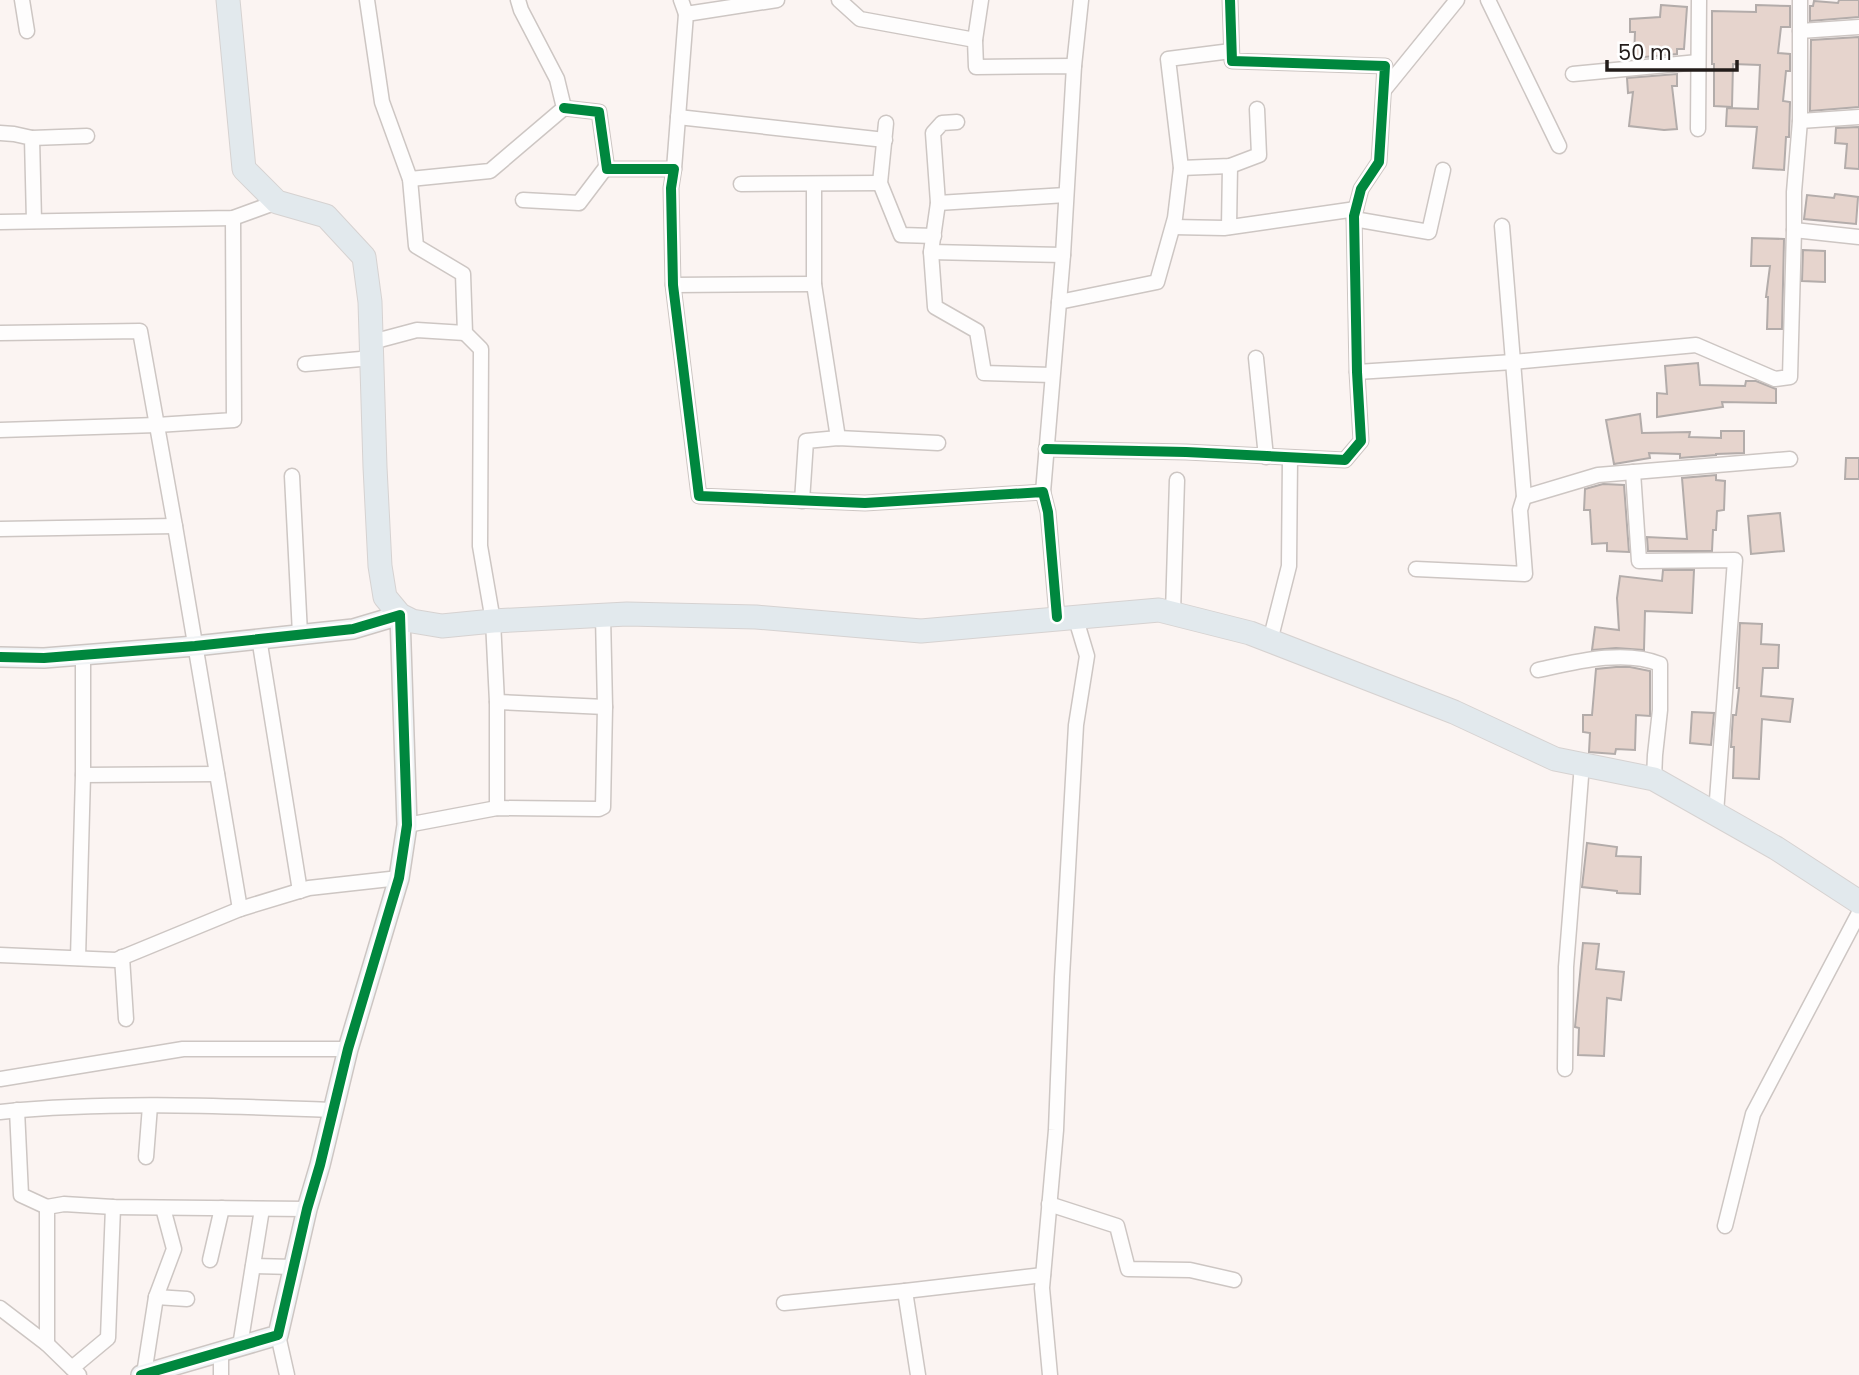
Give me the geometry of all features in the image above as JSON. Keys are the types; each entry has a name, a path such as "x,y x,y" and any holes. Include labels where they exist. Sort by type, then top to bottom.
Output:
{"main road":[{"path":"229,0 244,169 277,202 326,216 364,257 370,302 380,566 385,597 400,615 412,621 442,626 626,614 756,617 921,631 1159,610 1250,633 1454,712 1556,759 1654,779 1776,848 1859,902"}],"street":[{"path":"22,0 27,31"},
{"path":"367,0 382,102 410,179 416,246 463,274 465,333"},
{"path":"518,0 557,79 564,108"},
{"path":"777,0 683,7 678,117 671,188 673,285 699,496 865,503 1043,492"},
{"path":"839,0 860,19 975,40"},
{"path":"981,0 975,40 976,67 1074,66"},
{"path":"1050,1375 1042,1288 1056,1130 1076,725 1087,656 1066,617 1043,492 1081,0"},
{"path":"1046,449 1186,452 1345,460 1361,441 1357,372 1355,214 1361,189 1379,162 1385,66 1232,61 1230,0"},
{"path":"1384,90 1457,0"},
{"path":"1488,0 1559,146"},
{"path":"1698,129 1699,0"},
{"path":"1357,372 1513,362 1696,345 1775,379 1790,377 1794,192 1800,121 1800,0"},
{"path":"1800,31 1859,27"},
{"path":"1059,302 1157,282 1173,227 1181,168 1168,59 1231,51"},
{"path":"1573,74 1699,62"},
{"path":"410,179 490,171 564,108 599,112 607,169 674,169"},
{"path":"1181,168 1230,166 1259,155 1258,109"},
{"path":"678,117 885,140"},
{"path":"1800,121 1859,117"},
{"path":"957,122 942,123 933,133 939,203 931,252 934,307 977,331 984,373 1052,375"},
{"path":"886,123 880,183 901,235 934,236"},
{"path":"0,133 32,138 87,136"},
{"path":"32,138 34,221"},
{"path":"523,200 579,203 607,166"},
{"path":"1228,227 1230,166"},
{"path":"1173,227 1228,227 1355,214 1429,232 1443,170"},
{"path":"741,184 880,183"},
{"path":"814,184 814,284 838,438"},
{"path":"939,203 1066,195"},
{"path":"0,222 233,218 277,202"},
{"path":"0,430 234,420 233,218"},
{"path":"1416,569 1525,574 1520,510 1524,496 1502,226"},
{"path":"1794,230 1859,237"},
{"path":"931,252 1063,255"},
{"path":"673,285 814,284"},
{"path":"305,364 372,350 418,330 465,333 481,349 481,546 493,621 497,702 496,808"},
{"path":"0,333 140,331 240,909"},
{"path":"1256,358 1266,457"},
{"path":"802,501 806,441 838,438 938,443"},
{"path":"1270,641 1289,566 1290,458"},
{"path":"1524,496 1598,475 1790,459"},
{"path":"1633,472 1639,561 1735,560 1716,813"},
{"path":"292,476 300,634"},
{"path":"1173,613 1177,480"},
{"path":"0,529 175,526"},
{"path":"0,657 44,658 195,646 353,629 400,615 407,825 399,878 348,1049 278,1335 287,1375"},
{"path":"407,825 496,808 603,807 603,616"},
{"path":"259,638 300,891"},
{"path":"78,958 83,654"},
{"path":"1538,670 1585,660 1623,658 1650,660 1660,664 1660,710 1654,779"},
{"path":"497,702 605,707"},
{"path":"1565,1069 1566,968 1582,764"},
{"path":"83,775 217,774"},
{"path":"0,955 116,960 240,909 309,888 399,878"},
{"path":"1725,1226 1753,1114 1859,913"},
{"path":"122,957 126,1019"},
{"path":"0,1079 183,1049 348,1049"},
{"path":"0,1112 192,1105 333,1110"},
{"path":"146,1157 150,1106"},
{"path":"17,1110 21,1195 47,1207 64,1204 113,1208 307,1209"},
{"path":"1049,1205 1117,1226 1128,1269 1190,1270 1234,1280"},
{"path":"47,1207 47,1344"},
{"path":"0,1308 47,1344 75,1371 108,1339 113,1208"},
{"path":"163,1208 174,1249 156,1297 142,1375 278,1335"},
{"path":"210,1260 222,1208"},
{"path":"221,1375 231,1349 253,1266 262,1209"},
{"path":"253,1266 294,1267"},
{"path":"784,1303 1043,1275"},
{"path":"905,1291 918,1375"},
{"path":"156,1297 187,1300"}],"building":[{"path":"1839,0 1859,0 1859,17 1810,21 1810,6 1813,6 1814,1 1838,3"},
{"path":"1661,5 1687,7 1684,49 1677,49 1677,54 1634,58 1635,32 1630,32 1630,19 1660,17"},
{"path":"1756,5 1790,6 1790,27 1781,27 1778,53 1790,54 1790,71 1786,71 1783,101 1790,102 1784,170 1753,168 1757,127 1726,126 1727,108 1758,109 1760,65 1733,64 1732,107 1714,106 1712,11 1756,12"},
{"path":"1859,37 1859,107 1810,111 1811,40"},
{"path":"1677,74 1677,86 1672,86 1677,129 1629,126 1633,92 1628,93 1627,78"},
{"path":"1859,127 1859,169 1845,168 1847,144 1835,143 1836,128"},
{"path":"1835,194 1858,197 1856,224 1804,219 1807,195 1834,198"},
{"path":"1752,238 1784,239 1782,329 1767,329 1766,297 1770,266 1751,266"},
{"path":"1803,250 1825,251 1825,282 1802,281"},
{"path":"1698,363 1700,385 1745,386 1746,381 1756,381 1776,389 1776,403 1722,402 1723,407 1657,417 1657,393 1667,394 1665,366"},
{"path":"1640,414 1642,433 1690,432 1689,437 1721,438 1721,431 1744,431 1744,453 1680,458 1680,454 1649,453 1650,458 1614,464 1606,420"},
{"path":"1846,458 1859,458 1859,479 1845,479"},
{"path":"1716,475 1716,480 1725,481 1724,510 1717,511 1712,551 1648,551 1647,537 1687,539 1682,478"},
{"path":"1603,484 1624,485 1629,552 1607,551 1607,543 1592,544 1590,510 1584,510 1585,489"},
{"path":"1780,513 1784,551 1751,554 1748,516"},
{"path":"1663,570 1694,570 1692,613 1645,611 1644,650 1592,650 1595,627 1619,630 1617,598 1620,576 1662,581"},
{"path":"1740,623 1762,624 1761,644 1779,645 1778,668 1763,668 1761,696 1793,699 1790,722 1762,719 1759,779 1733,778 1734,747 1731,747 1733,715 1736,715 1739,688"},
{"path":"1616,667 1650,671 1650,716 1636,715 1635,750 1616,749 1615,754 1589,752 1590,733 1583,732 1583,715 1592,715 1596,669"},
{"path":"1692,712 1714,713 1711,745 1690,743"},
{"path":"1587,843 1617,847 1616,856 1641,857 1640,894 1582,887"},
{"path":"1583,943 1599,944 1596,969 1624,972 1621,1000 1607,998 1604,1056 1578,1055 1579,1028 1575,1027"}],"cycle path":[{"path":"1046,449 1186,452 1345,460 1361,441 1354,216 1361,189 1379,162 1385,66 1232,61 1230,0"},
{"path":"564,108 599,112 607,169 674,169 671,188 673,285 699,496 865,503 1043,492 1048,512 1057,617"},
{"path":"0,657 44,658 195,646 353,629 400,615 407,825 399,878 348,1049 278,1335 141,1375"}]}
